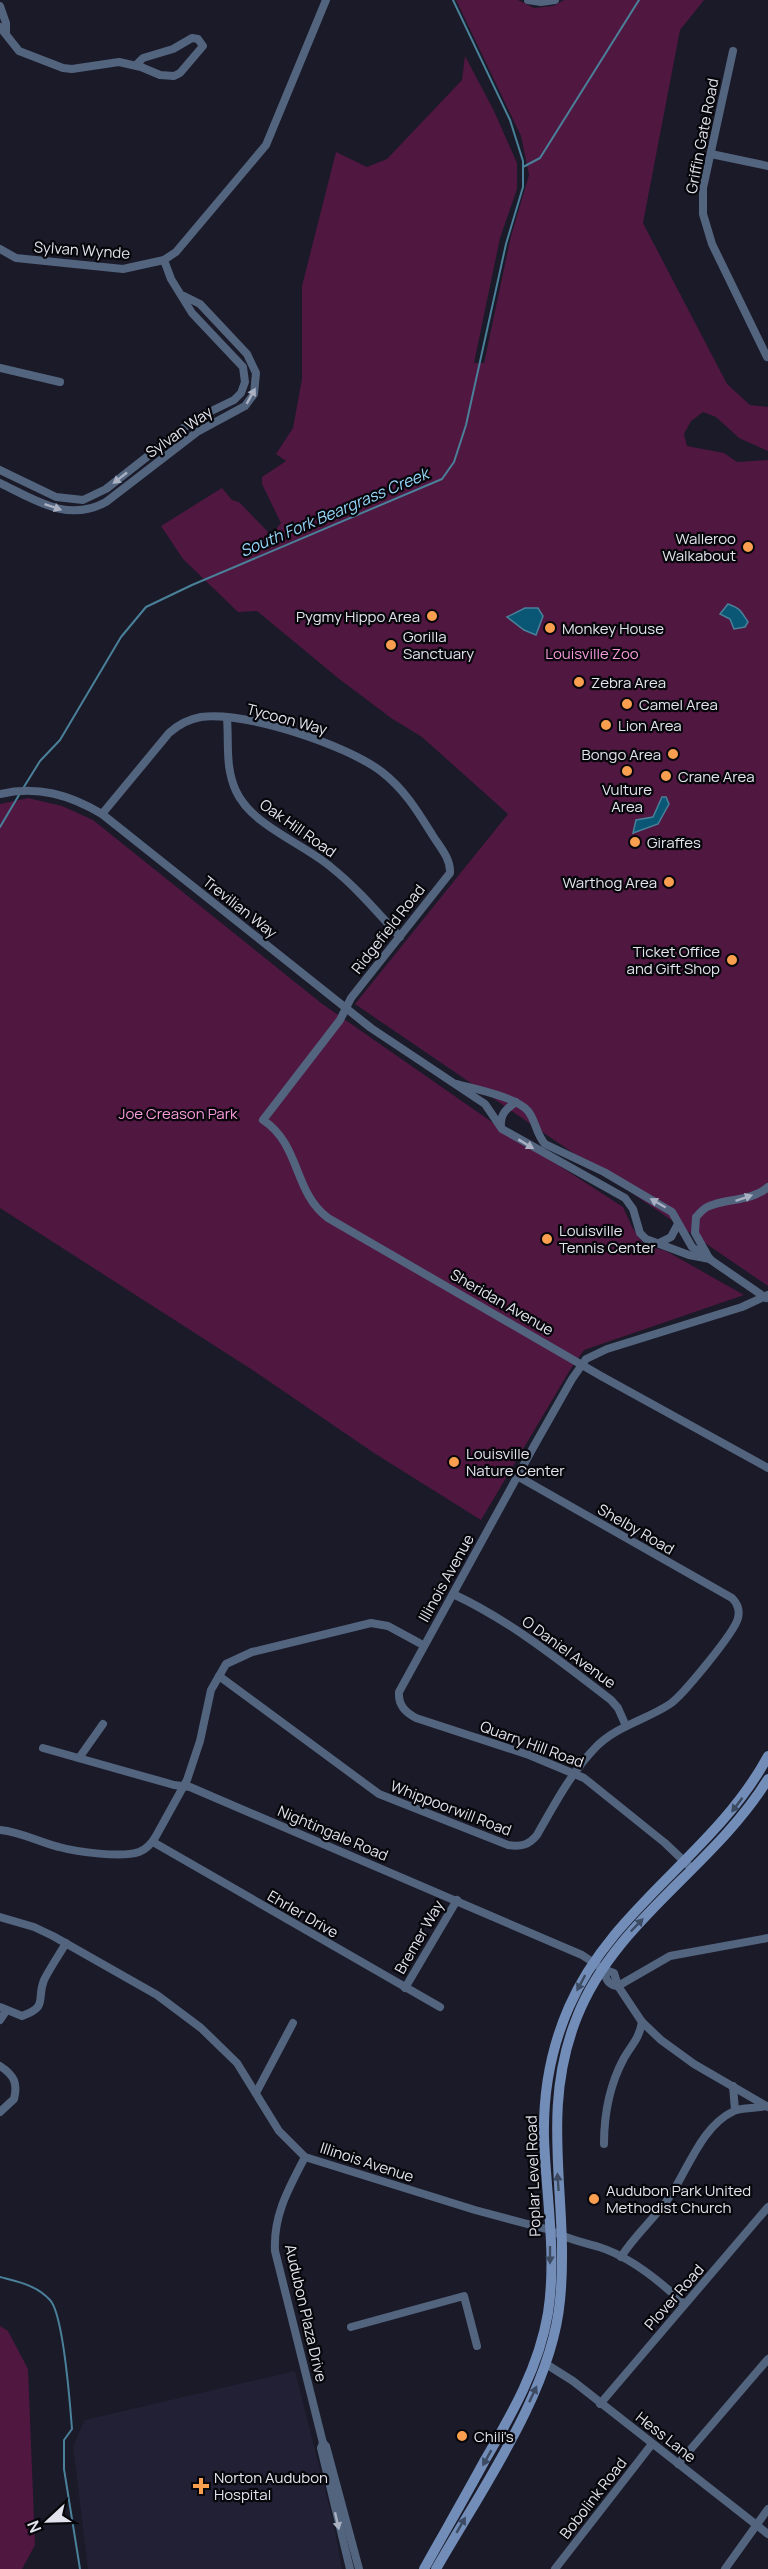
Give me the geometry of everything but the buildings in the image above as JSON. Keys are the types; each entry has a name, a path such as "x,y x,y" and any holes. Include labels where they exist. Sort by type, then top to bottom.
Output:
{"main road":[{"name":"Poplar Level Road","path":"424,2569 510,2417 535,2361 548,2312 550,2230 544,2135 549,2074 569,2007 598,1965 689,1866 737,1805 768,1756"},
{"name":"Poplar Level Road","path":"689,1866 736,1825 768,1779"},
{"name":"Poplar Level Road","path":"436,2569 520,2422 546,2364 557,2327 560,2301 561,2236 555,2128 560,2073 577,2016 598,1965"}],"street":[{"path":"164,260 191,237 266,145 326,0"},
{"path":"528,0 542,2 555,0"},
{"path":"0,6 6,23 3,30 19,51 63,68 118,62 136,65 160,75 174,76 180,73 203,46 198,39 192,38 173,49 142,58 136,65"},
{"name":"Griffin Gate Road","path":"733,51 703,188 705,225 767,357"},
{"path":"711,154 768,166"},
{"name":"Sylvan Wynde","path":"0,249 16,258 123,268 164,260"},
{"name":"Sylvan Way","path":"0,470 56,497 83,500 106,489 195,419 234,400 244,387 243,367 192,313 184,296 171,279 164,260"},
{"name":"Sylvan Way","path":"0,483 56,510 70,512 93,508 106,502 196,432 245,406 254,394 257,381 255,367 248,354 200,304 184,296"},
{"path":"0,368 60,382"},
{"path":"225,404 230,414"},
{"name":"Tycoon Way","path":"102,814 175,728 202,717 227,718 312,738 344,750 380,771 395,783 415,806 450,867"},
{"name":"Oak Hill Road","path":"227,718 228,763 231,777 247,808 260,820 308,849 333,868 400,937"},
{"name":"Trevilian Way","path":"2,794 24,790 47,791 71,798 102,814 386,1039 485,1104 502,1129 625,1198 633,1209 640,1233 651,1242 689,1255 710,1259"},
{"name":"Ridgefield Road","path":"263,1120 448,876 450,867"},
{"name":"Trevilian Way","path":"450,1081 516,1102 530,1113 535,1130 545,1144 603,1172 672,1212 692,1247 767,1297"},
{"path":"502,1129 501,1119 506,1109 516,1102"},
{"name":"Sheridan Avenue","path":"263,1120 286,1142 310,1198 323,1214 582,1364 768,1468"},
{"path":"710,1259 695,1233 696,1217 706,1207 740,1200 768,1187"},
{"path":"659,1243 671,1237 678,1224"},
{"name":"Illinois Avenue","path":"153,1842 196,1753 211,1690 226,1664 240,1656 370,1623 388,1626 423,1645 582,1364 592,1355 607,1349 767,1297"},
{"name":"Shelby Road","path":"519,1477 717,1589 732,1598 737,1605"},
{"name":"O Daniel Avenue","path":"453,1594 518,1630 544,1648 611,1700 618,1708 626,1726"},
{"name":"Whippoorwill Road","path":"219,1676 379,1794 508,1845 524,1845 534,1839 569,1779 596,1746 679,1696 736,1624 739,1613 737,1605"},
{"name":"Quarry Hill Road","path":"423,1645 399,1692 400,1704 408,1714 529,1755 575,1774 594,1785 689,1866"},
{"path":"79,1758 103,1724"},
{"name":"Nightingale Road","path":"43,1748 190,1787 457,1900 598,1965"},
{"path":"0,1830 20,1833 62,1848 118,1854 139,1852 153,1842"},
{"name":"Ehrler Drive","path":"153,1842 440,2007"},
{"name":"Bremer Way","path":"405,1988 457,1900"},
{"name":"Illinois Avenue","path":"0,1917 34,1927 66,1943 157,1995 201,2028 226,2050 286,2140 305,2157 475,2210 550,2230 561,2236 597,2247 634,2263 684,2304"},
{"path":"598,1965 606,1980 618,1986 670,1956 768,1938"},
{"path":"0,2020 3,2009 22,2016 39,2007 42,2001 43,1983 66,1943"},
{"path":"618,1986 642,2022 655,2035 686,2058 767,2106"},
{"path":"604,2144 608,2107 615,2079 624,2057 640,2037 642,2022"},
{"path":"256,2093 293,2023"},
{"path":"640,2037 655,2035"},
{"path":"0,2066 14,2078 16,2084 14,2099 0,2112"},
{"path":"733,2086 735,2110"},
{"path":"621,2257 630,2243 668,2199 706,2136 717,2124 735,2110 767,2106"},
{"name":"Audubon Plaza Drive","path":"305,2157 281,2205 275,2232 275,2251 323,2443 326,2446 359,2569"},
{"name":"Plover Road","path":"600,2404 768,2207"},
{"path":"351,2327 464,2296 477,2346"},
{"path":"678,2464 768,2359"},
{"name":"Hess Lane","path":"546,2364 568,2378 768,2534"},
{"name":"Audubon Plaza Drive","path":"323,2443 321,2448 350,2569"},
{"name":"Bobolink Road","path":"555,2569 652,2444"},
{"path":"725,2569 768,2509"}],"shaded area":[{"name":"Norton Audubon Hospital","path":"295,2371 334,2525 342,2569 88,2569 73,2446 85,2420"}],"green space":[{"name":"Louisville Zoo","path":"456,0 518,0 534,8 553,6 564,0 704,0 680,30 643,223 727,384 750,405 768,407 768,451 739,438 716,417 703,412 691,421 684,434 687,446 724,453 737,462 768,460 768,1286 355,1004 508,814 422,737 391,718 338,678 257,611 238,612 183,559 161,526 222,488 271,535 281,523 262,484 262,477 286,461 276,454 293,428 302,379 302,286 336,152 367,167 387,159 462,80 465,56 494,111 517,163 517,189 500,238 474,363 484,363 511,236 529,175 521,136"},
{"name":"Joe Creason Park","path":"28,798 62,806 93,820 321,1003 502,1129 623,1207 644,1245 666,1251 744,1295 584,1350 481,1520 374,1453 251,1369 0,1208 0,804"},
{"path":"0,2326 8,2331 28,2369 35,2545 22,2569 0,2569"}],"water":[{"path":"728,604 742,612 748,622 745,627 734,629 730,619 720,614"},
{"path":"525,608 538,608 543,616 536,635 524,630 507,617"},
{"path":"662,797 666,797 669,804 658,824 633,833 636,820 653,817"}],"waterway":[{"name":"South Fork Beargrass Creek","path":"22,790 40,761 60,740 121,637 146,607 192,585 442,479 454,462 466,425 506,244 523,187 523,161 510,120 453,0"},
{"path":"523,167 540,158 639,0"},
{"name":"South Fork Beargrass Creek","path":"0,827 19,795"},
{"name":"South Fork Beargrass Creek","path":"0,2277 27,2285 45,2295 55,2309 59,2323 66,2361 72,2429 64,2440 64,2469 80,2569"}],"place":[{"name":"Walleroo Walkabout","path":"748,547"},
{"name":"Pygmy Hippo Area","path":"432,616"},
{"name":"Monkey House","path":"550,628"},
{"name":"Gorilla Sanctuary","path":"391,645"},
{"name":"Zebra Area","path":"579,682"},
{"name":"Camel Area","path":"627,704"},
{"name":"Lion Area","path":"606,725"},
{"name":"Bongo Area","path":"673,754"},
{"name":"Vulture Area","path":"627,771"},
{"name":"Crane Area","path":"666,776"},
{"name":"Giraffes","path":"635,842"},
{"name":"Warthog Area","path":"669,882"},
{"name":"Ticket Office and Gift Shop","path":"732,960"},
{"name":"Louisville Tennis Center","path":"547,1239"},
{"name":"Louisville Nature Center","path":"454,1462"},
{"name":"Audubon Park United Methodist Church","path":"594,2199"},
{"name":"Chili's","path":"462,2436"},
{"name":"Norton Audubon Hospital","path":"201,2486"}]}
